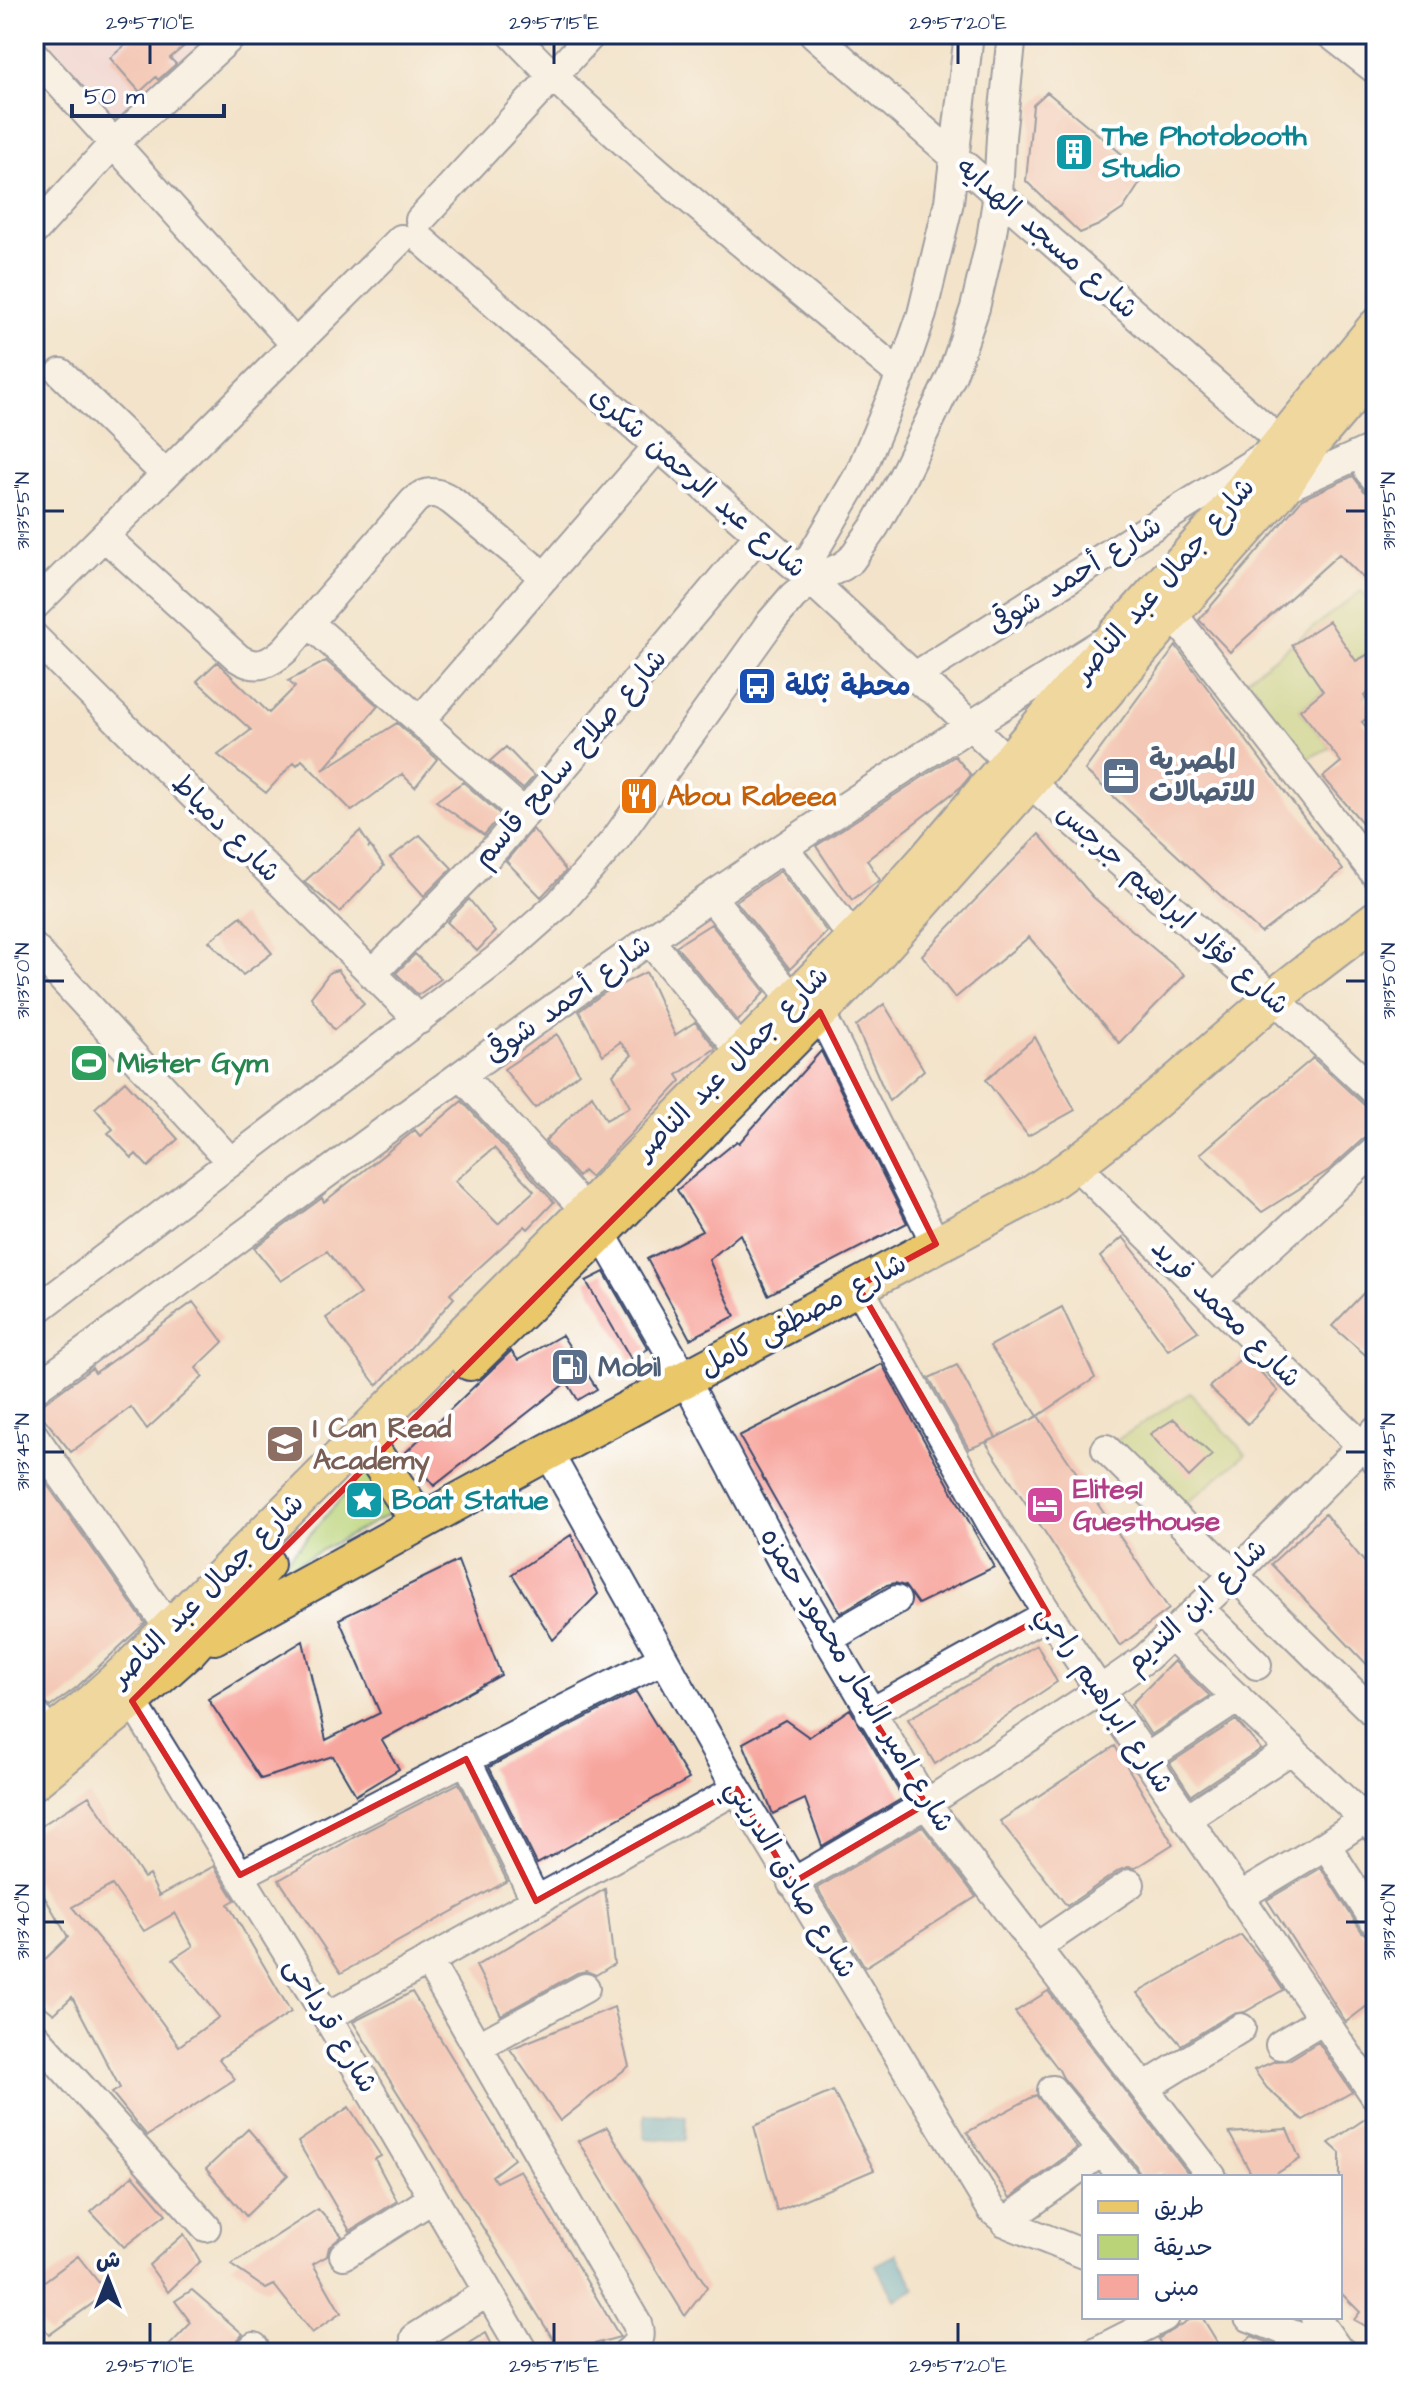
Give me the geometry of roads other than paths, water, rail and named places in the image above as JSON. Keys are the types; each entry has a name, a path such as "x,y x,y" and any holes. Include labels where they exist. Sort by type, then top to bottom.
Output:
{"main road":[{"name":"شارع جمال عبد الناصر","path":"594,1222 742,1053 807,1006 900,928 1118,633 1222,518 1376,327"},
{"name":"شارع جمال عبد الناصر","path":"39,1732 101,1694 179,1639 249,1582 367,1446 807,1006 854,939 926,860 1018,772 1172,613 1281,490 1311,444 1376,367"},
{"name":"شارع مصطفى كامل","path":"179,1639 420,1522 1032,1194 1113,1137 1274,998 1376,919"},
{"path":"367,1446 420,1522"},
{"name":"شارع جمال عبد الناصر","path":"34,1781 132,1701 179,1639"}],"street":[{"path":"34,231 114,143 234,34"},
{"path":"512,34 553,77 697,205 901,375"},
{"path":"34,606 295,344 415,234 592,34"},
{"name":"شارع مسجد الهدايه","path":"814,34 998,194 1278,446"},
{"path":"34,1312 419,1020 528,933 588,873 632,818 770,623 793,596 860,473 901,375 922,314 949,202 969,34"},
{"path":"806,576 843,566 851,560 875,526 952,375 975,308 991,239 1012,34"},
{"path":"1330,34 1376,70"},
{"path":"34,55 295,344"},
{"name":"شارع عبد الرحمن شكرى","path":"415,234 806,576 936,692 969,726"},
{"path":"61,373 165,474"},
{"path":"420,721 658,446"},
{"name":"شارع أحمد شوقى","path":"915,676 1278,446"},
{"path":"1202,540 1281,490 1369,450 1369,471 1376,479"},
{"path":"104,536 245,663 263,665 271,662 309,623 414,501 426,493 446,497 545,577"},
{"name":"شارع صلاح سامح قاسم","path":"372,974 525,814 759,535"},
{"path":"1172,613 1376,875"},
{"path":"309,623 525,814"},
{"name":"شارع أحمد شوقى","path":"34,1389 711,897 969,726 1118,633"},
{"name":"شارع دمياط","path":"34,637 419,1020"},
{"name":"شارع فؤاد ابراهيم جرجس","path":"969,726 1376,1093"},
{"path":"784,848 854,939"},
{"path":"711,897 807,1006 936,1244"},
{"path":"650,941 742,1053"},
{"path":"34,948 231,1162"},
{"name":"شارع امير البحار محمود حمزه","path":"462,1076 594,1222 685,1379 783,1563 926,1804 1211,2175"},
{"path":"1212,1299 1376,1150"},
{"name":"شارع محمد فريد","path":"1076,1165 1212,1299 1371,1446"},
{"name":"شارع ابراهيم راجي","path":"858,1286 992,1525 1048,1614 1376,2097"},
{"path":"34,1436 179,1639"},
{"name":"شارع ابن النديم","path":"792,1883 926,1804 1146,1658 1371,1446"},
{"path":"1106,1449 1376,1715"},
{"name":"شارع صادق الدريني","path":"548,1452 792,1883 992,2210 1005,2222 1080,2248"},
{"path":"827,1640 896,1600"},
{"path":"1200,1609 1257,1665"},
{"path":"870,1713 1048,1614"},
{"path":"1171,1635 1373,1820 1239,1897"},
{"path":"240,1875 663,1659"},
{"path":"1145,1759 1238,1698"},
{"name":"شارع قرداحى","path":"132,1701 327,2017 524,2353"},
{"path":"1186,1819 1292,1749"},
{"path":"466,1759 536,1901"},
{"path":"327,2017 737,1789"},
{"path":"1326,1845 1376,1923"},
{"path":"1037,1947 1130,1884"},
{"path":"428,1961 637,2324 639,2337 627,2353"},
{"path":"477,2047 585,1988"},
{"path":"1280,2045 1323,2019"},
{"path":"1145,2087 1241,2028"},
{"path":"34,2035 206,2227"},
{"path":"1052,2090 1121,2175"},
{"path":"1005,2222 1102,2151"},
{"path":"344,2255 433,2198"},
{"path":"415,2338 488,2292"},
{"path":"1093,2353 1160,2319"},
{"path":"1254,2319 1340,2352"},
{"path":"1316,2319 1340,2352"}],"water":[{"path":"645,2114 686,2116 685,2141 644,2138"},
{"path":"897,2254 916,2289 895,2300 876,2265"}],"place":[{"name":"The Photobooth Studio","path":"1074,152"},
{"name":"محطة بُكلة","path":"757,686"},
{"name":"المصرية للاتصالات","path":"1121,776"},
{"name":"Abou Rabeea","path":"639,796"},
{"name":"Mister Gym","path":"89,1063"},
{"name":"Mobil","path":"570,1367"},
{"name":"I Can Read Academy","path":"285,1444"},
{"name":"Boat Statue","path":"364,1500"},
{"name":"Elites1 Guesthouse","path":"1045,1505"}]}
